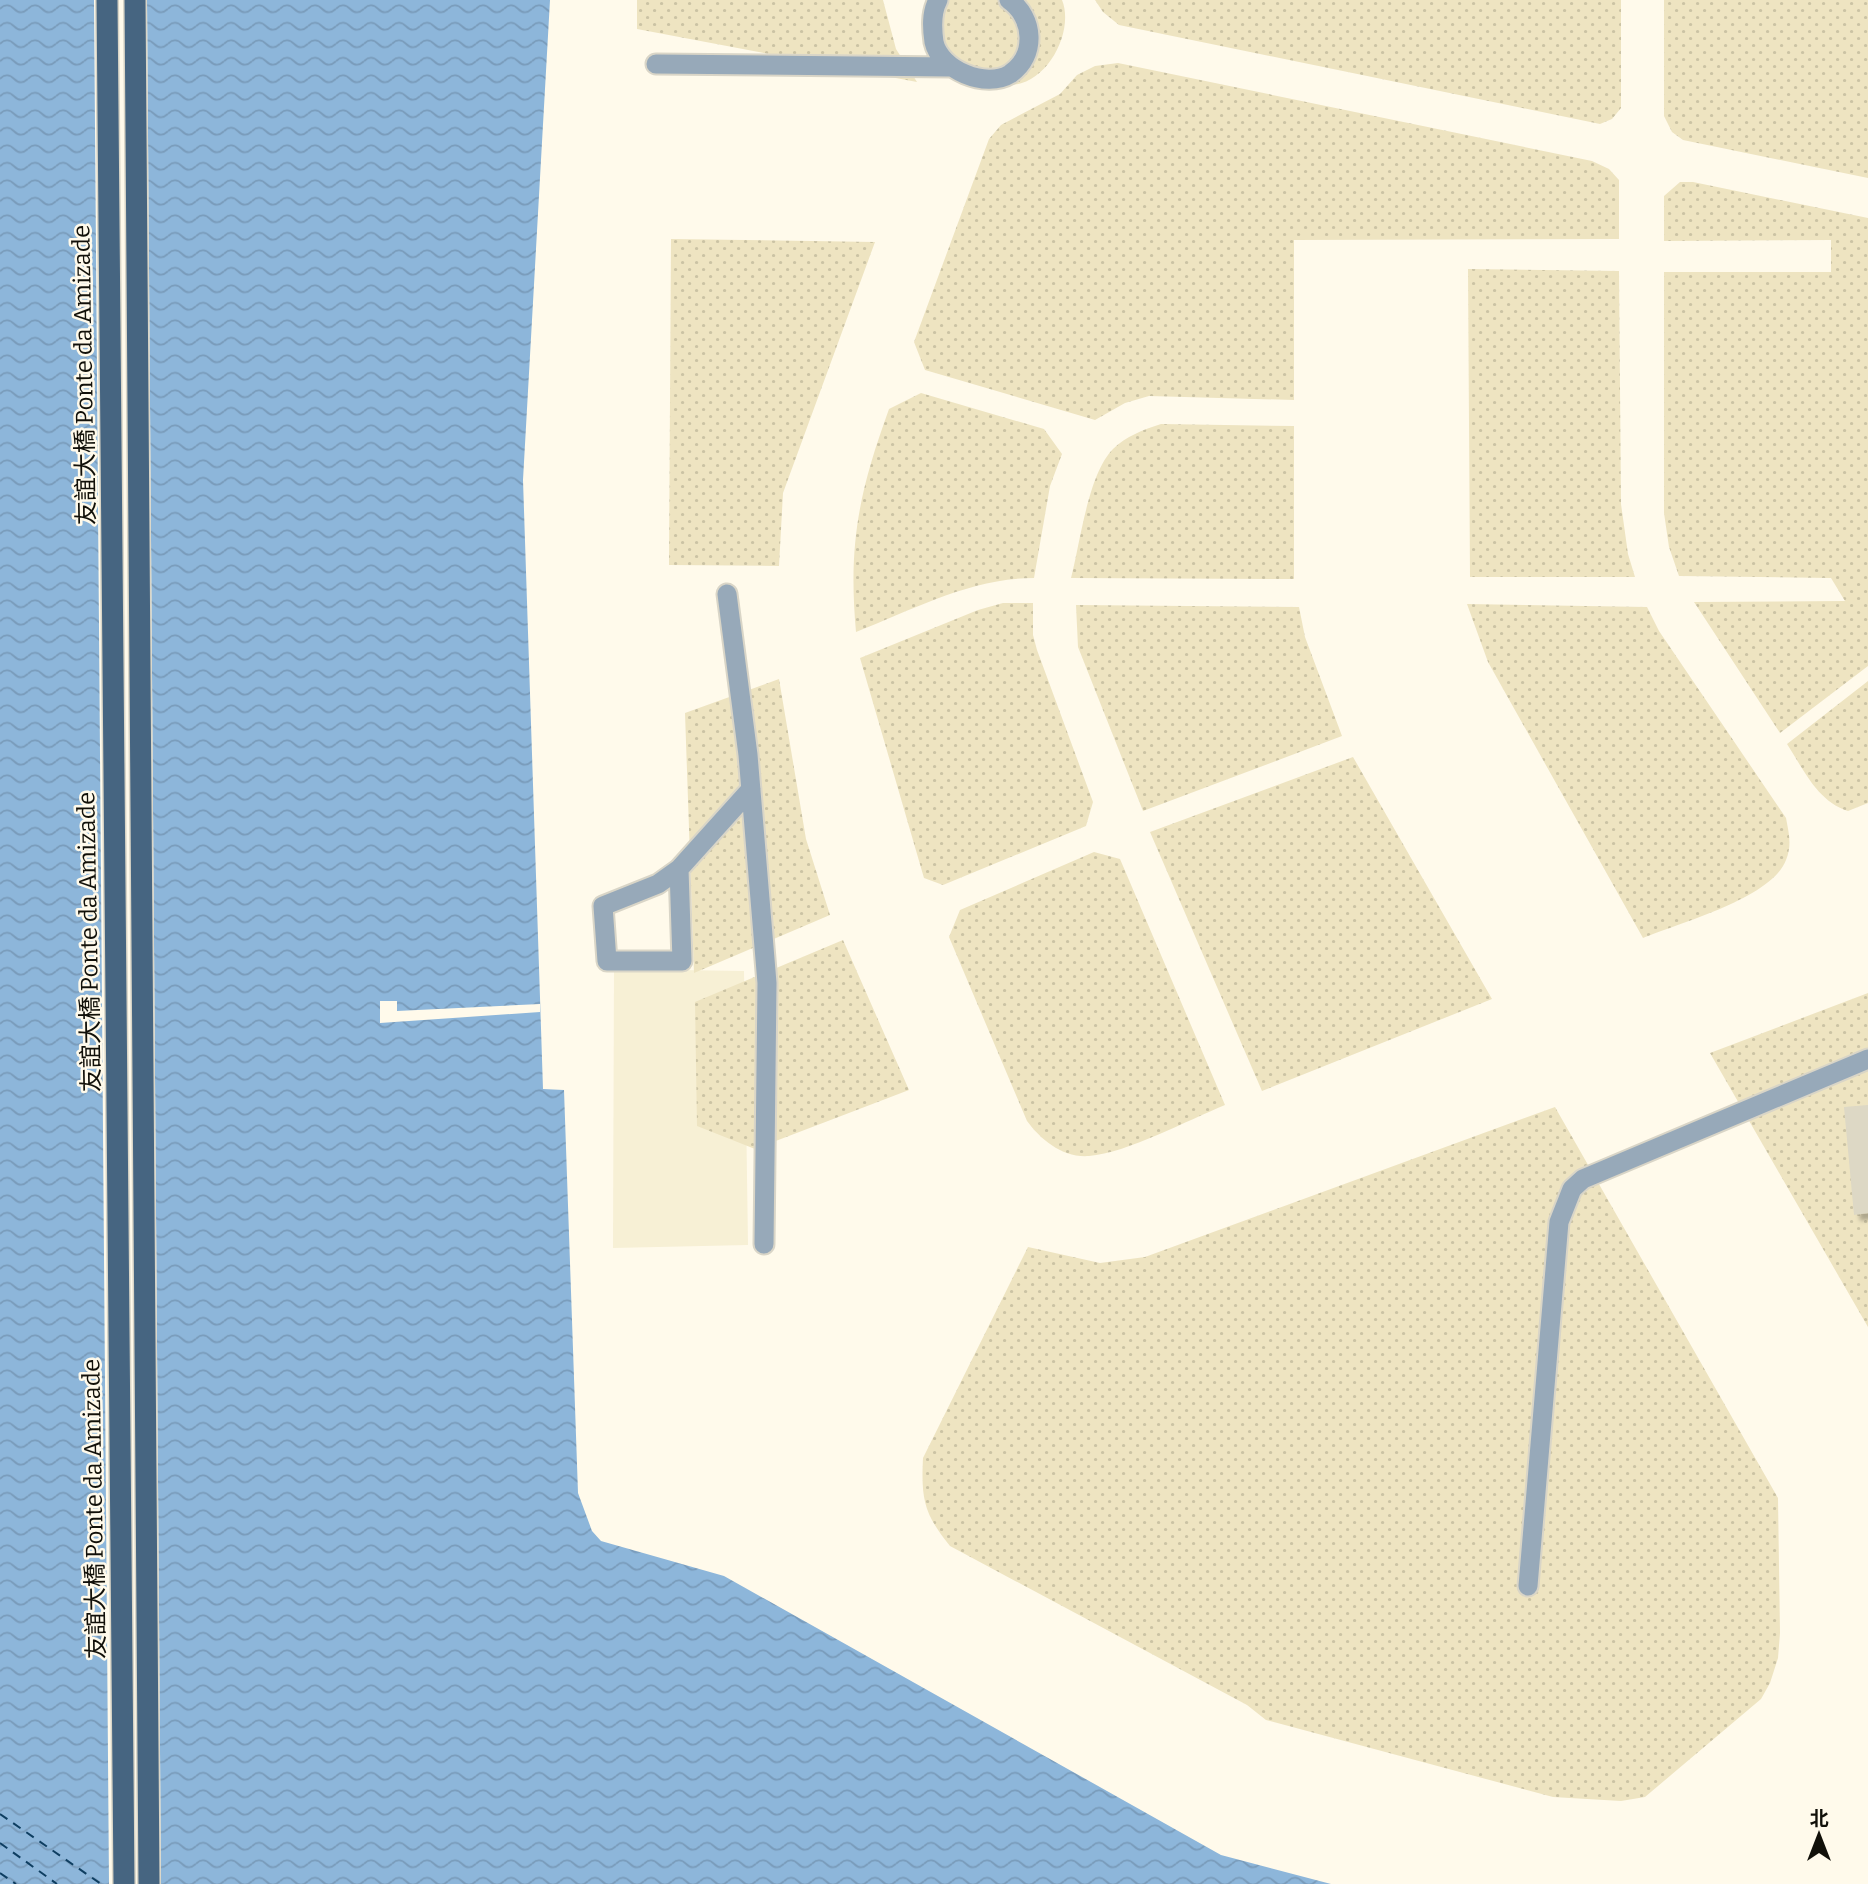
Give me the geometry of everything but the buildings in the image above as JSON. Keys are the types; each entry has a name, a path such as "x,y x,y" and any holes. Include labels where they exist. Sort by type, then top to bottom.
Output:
{"main road":[{"name":"友誼大橋 Ponte da Amizade","path":"107,0 124,1884"},
{"name":"友誼大橋 Ponte da Amizade","path":"135,0 149,1884"}],"street":[{"path":"939,0 934,7 932,28 936,52 950,67"},
{"path":"656,64 950,67 980,79 1009,75 1025,58 1031,39 1025,18 1009,0"},
{"path":"727,594 751,789 766,983 764,1244"},
{"path":"679,869 682,961 607,961 603,906 658,884 679,869 751,789"},
{"path":"1528,1586 1559,1223 1572,1189 1583,1179 1868,1059"}],"shaded area":[{"path":"637,0 883,0 896,49 917,82 637,29"},
{"path":"933,0 1062,0 1065,13 1061,41 1045,67 1034,77 1007,85 993,82 946,62"},
{"path":"1095,0 1621,0 1621,108 1612,119 1600,124 1119,25 1103,12"},
{"path":"1664,0 1868,0 1868,178 1683,140 1672,132 1664,116"},
{"path":"1118,63 1592,161 1609,169 1619,180 1619,239 1294,240 1294,400 1149,396 1125,403 1095,420 925,370 914,342 989,139 1001,125 1060,94 1077,75 1095,66"},
{"path":"1680,182 1693,182 1868,218 1868,666 1780,733 1694,602 1845,601 1831,578 1679,576 1669,547 1664,513 1664,272 1831,272 1831,240 1664,241 1664,196"},
{"path":"671,239 875,242 783,493 779,566 669,565"},
{"path":"1468,269 1619,271 1621,504 1628,554 1635,577 1470,577"},
{"path":"921,393 1044,429 1062,454 1050,486 1034,578 1011,579 965,589 856,632 855,545 870,466 889,409"},
{"path":"1161,424 1294,426 1294,579 1071,578 1091,492 1104,460 1123,440"},
{"path":"1003,603 1033,603 1033,635 1037,650 1093,802 1086,826 943,885 924,878 860,658 978,610"},
{"path":"1467,604 1647,607 1659,631 1786,818 1789,849 1777,874 1763,886 1723,908 1643,938 1488,662"},
{"path":"1076,605 1299,607 1305,637 1342,736 1143,811 1078,647"},
{"path":"779,679 806,839 830,915 694,973 685,713"},
{"path":"1868,681 1868,803 1848,811 1828,800 1820,792 1787,744"},
{"path":"1353,757 1492,999 1262,1091 1150,832"},
{"path":"1094,852 1120,859 1225,1105 1121,1149 1104,1154 1079,1156 1054,1146 1039,1135 1027,1121 949,937 960,910"},
{"path":"843,940 909,1090 755,1149 697,1126 695,1002"},
{"path":"614,969 744,971 748,1245 613,1248"},
{"path":"1868,993 1868,1327 1710,1053"},
{"path":"1555,1107 1778,1498 1780,1633 1778,1658 1770,1683 1761,1699 1645,1797 1621,1801 1553,1797 1266,1720 1247,1705 950,1546 941,1535 926,1505 923,1458 1028,1247 1100,1263 1145,1257"}],"water":[{"path":"0,0 550,0 523,480 543,1089 564,1090 578,1493 592,1531 601,1541 724,1576 1221,1855 1331,1884 0,1884"}],"pier":[{"path":"94,0 147,0 161,1884 109,1884"},
{"path":"380,1001 397,1001 397,1011 540,1004 540,1012 380,1023"}],"ferry route":[{"path":"0,1814 101,1884"},
{"path":"0,1843 57,1884"},
{"path":"0,1873 16,1884"}]}
